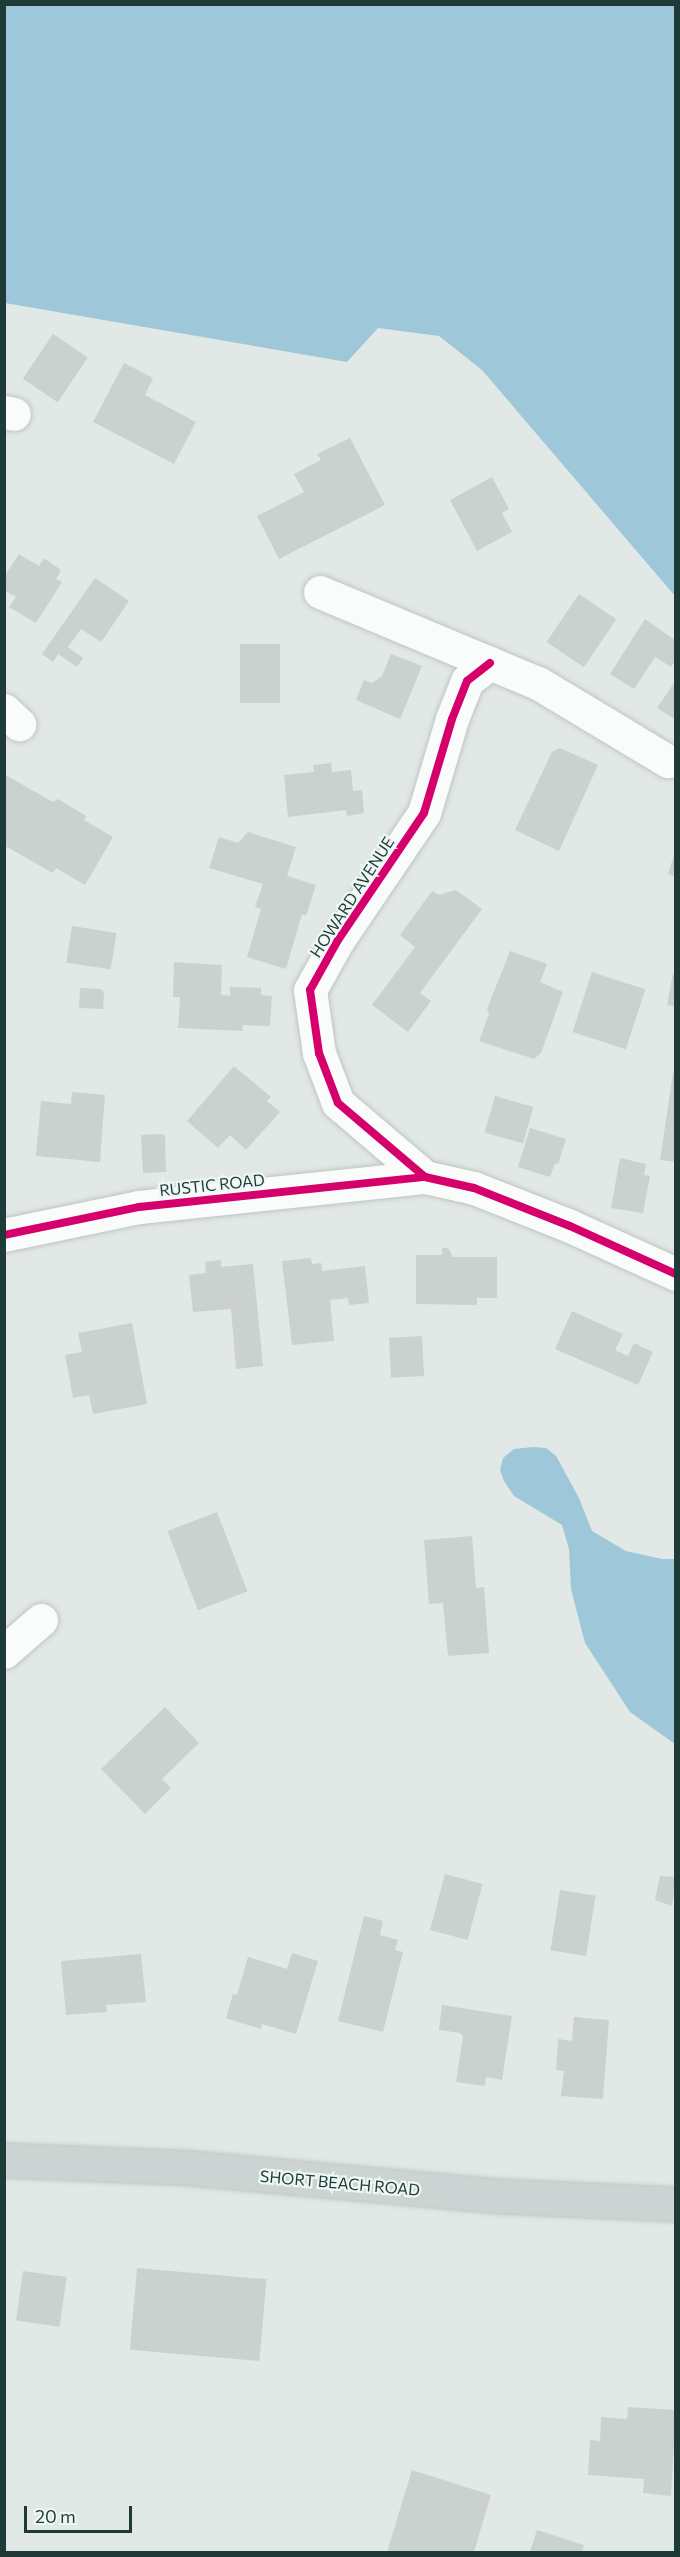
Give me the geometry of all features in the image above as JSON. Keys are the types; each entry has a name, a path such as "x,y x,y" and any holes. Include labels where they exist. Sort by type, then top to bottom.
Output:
{"main road":[{"name":"SHORT BEACH ROAD","path":"4,2160 191,2168 500,2196 675,2204"}],"street":[{"path":"320,592 538,683 668,761"},
{"name":"HOWARD AVENUE","path":"490,663 467,681 452,719 424,813 338,940 310,990 319,1053 338,1103 425,1177 474,1188 570,1226 675,1274"},
{"name":"RUSTIC ROAD","path":"4,1235 139,1207 425,1177"},
{"path":"4,1652 42,1620"}],"water":[{"path":"4,5 675,5 675,596 482,370 439,336 378,328 347,362 5,303"},
{"path":"546,1448 556,1456 579,1498 592,1531 626,1551 662,1559 675,1559 675,1744 630,1712 585,1643 571,1589 569,1549 562,1525 514,1496 504,1481 500,1470 503,1458 514,1449"}],"building":[{"path":"53,334 88,357 58,402 23,379"},
{"path":"124,363 153,378 145,395 196,422 174,464 93,422"},
{"path":"350,438 385,505 279,559 257,516 304,492 294,474 321,460 317,454"},
{"path":"492,477 509,509 502,513 512,532 477,551 450,500"},
{"path":"19,554 39,566 44,558 61,570 56,579 62,582 36,623 9,607 16,597 4,590 4,577"},
{"path":"95,578 129,601 101,642 81,629 68,647 83,658 77,667 58,654 53,662 42,654"},
{"path":"579,594 616,619 584,667 547,642"},
{"path":"645,619 676,641 676,660 671,667 655,657 634,689 610,674"},
{"path":"240,644 280,644 280,703 240,703"},
{"path":"391,654 422,666 400,719 356,700 364,680 372,683 382,676"},
{"path":"676,680 676,720 657,708"},
{"path":"560,748 598,765 559,851 515,830 552,752"},
{"path":"331,763 332,772 351,770 353,791 362,790 364,813 347,816 346,810 288,817 284,775 314,772 313,765"},
{"path":"4,774 53,802 58,799 86,816 84,820 113,837 85,885 56,868 53,873 7,847 4,851"},
{"path":"248,832 296,847 287,876 316,885 306,916 302,914 286,969 247,957 261,909 255,907 263,884 209,868 219,837 238,843"},
{"path":"676,852 676,877 668,874"},
{"path":"456,890 482,909 420,993 431,1001 408,1032 372,1005 415,947 400,935 432,891 439,895"},
{"path":"72,926 116,933 111,970 66,963"},
{"path":"510,951 547,964 540,982 563,992 541,1053 534,1059 479,1041 489,1014 487,1009"},
{"path":"174,962 222,965 221,995 230,996 230,987 261,988 261,995 272,996 270,1026 243,1025 242,1031 178,1028 180,997 173,997"},
{"path":"592,972 645,989 626,1049 573,1032"},
{"path":"673,973 676,973 676,1007 667,1005"},
{"path":"80,988 101,989 104,993 103,1009 79,1008"},
{"path":"234,1066 271,1097 267,1101 280,1112 246,1150 230,1135 218,1148 187,1121"},
{"path":"676,1071 676,1162 660,1160 673,1073"},
{"path":"72,1092 105,1095 100,1162 36,1156 41,1101 71,1104"},
{"path":"495,1096 533,1107 523,1144 485,1133"},
{"path":"530,1128 566,1139 558,1164 555,1163 550,1177 518,1167"},
{"path":"162,1134 165,1136 166,1172 143,1173 141,1135"},
{"path":"620,1158 646,1164 644,1175 650,1176 643,1213 611,1208"},
{"path":"442,1248 448,1248 453,1257 497,1257 497,1298 477,1298 477,1305 416,1304 416,1255 442,1255"},
{"path":"311,1258 312,1264 321,1263 322,1271 365,1266 369,1303 349,1305 348,1298 330,1300 334,1341 292,1345 282,1261"},
{"path":"221,1260 221,1267 253,1264 263,1366 236,1369 231,1309 193,1312 189,1275 206,1273 205,1262"},
{"path":"572,1311 623,1334 615,1350 628,1356 634,1343 653,1352 638,1385 555,1349"},
{"path":"132,1323 147,1404 93,1414 89,1395 73,1398 65,1355 82,1352 78,1333"},
{"path":"422,1336 424,1376 391,1378 389,1338"},
{"path":"217,1512 247,1591 198,1610 168,1531"},
{"path":"472,1536 476,1588 484,1587 489,1653 448,1656 443,1603 429,1604 424,1540"},
{"path":"165,1707 199,1743 162,1779 171,1788 145,1814 101,1769"},
{"path":"445,1874 483,1884 468,1940 430,1930"},
{"path":"660,1876 676,1877 672,1906 655,1900"},
{"path":"560,1890 596,1896 586,1956 550,1950"},
{"path":"364,1916 383,1921 380,1935 398,1940 395,1950 403,1952 383,2032 338,2021"},
{"path":"292,1953 318,1961 296,2034 262,2024 261,2029 226,2018 233,1994 237,1995 248,1957 287,1969"},
{"path":"141,1954 146,2002 106,2005 107,2012 66,2015 61,1961"},
{"path":"442,2005 512,2016 502,2080 486,2077 485,2086 456,2082 463,2036 460,2033 439,2030"},
{"path":"574,2017 609,2020 603,2099 561,2096 564,2071 556,2070 558,2039 572,2041"},
{"path":"137,2268 267,2279 259,2361 130,2350"},
{"path":"23,2271 67,2277 60,2327 16,2321"},
{"path":"628,2407 676,2410 671,2496 643,2493 644,2479 588,2475 590,2440 600,2441 601,2417 627,2419"},
{"path":"412,2470 491,2495 474,2552 387,2552"},
{"path":"537,2530 584,2545 582,2552 530,2552"}],"cycle path":[{"path":"490,663 467,681 452,719 424,813 338,940 310,990 319,1053 338,1103 425,1177 474,1188 570,1226 676,1274"},
{"path":"4,1235 139,1207 425,1177"}]}
